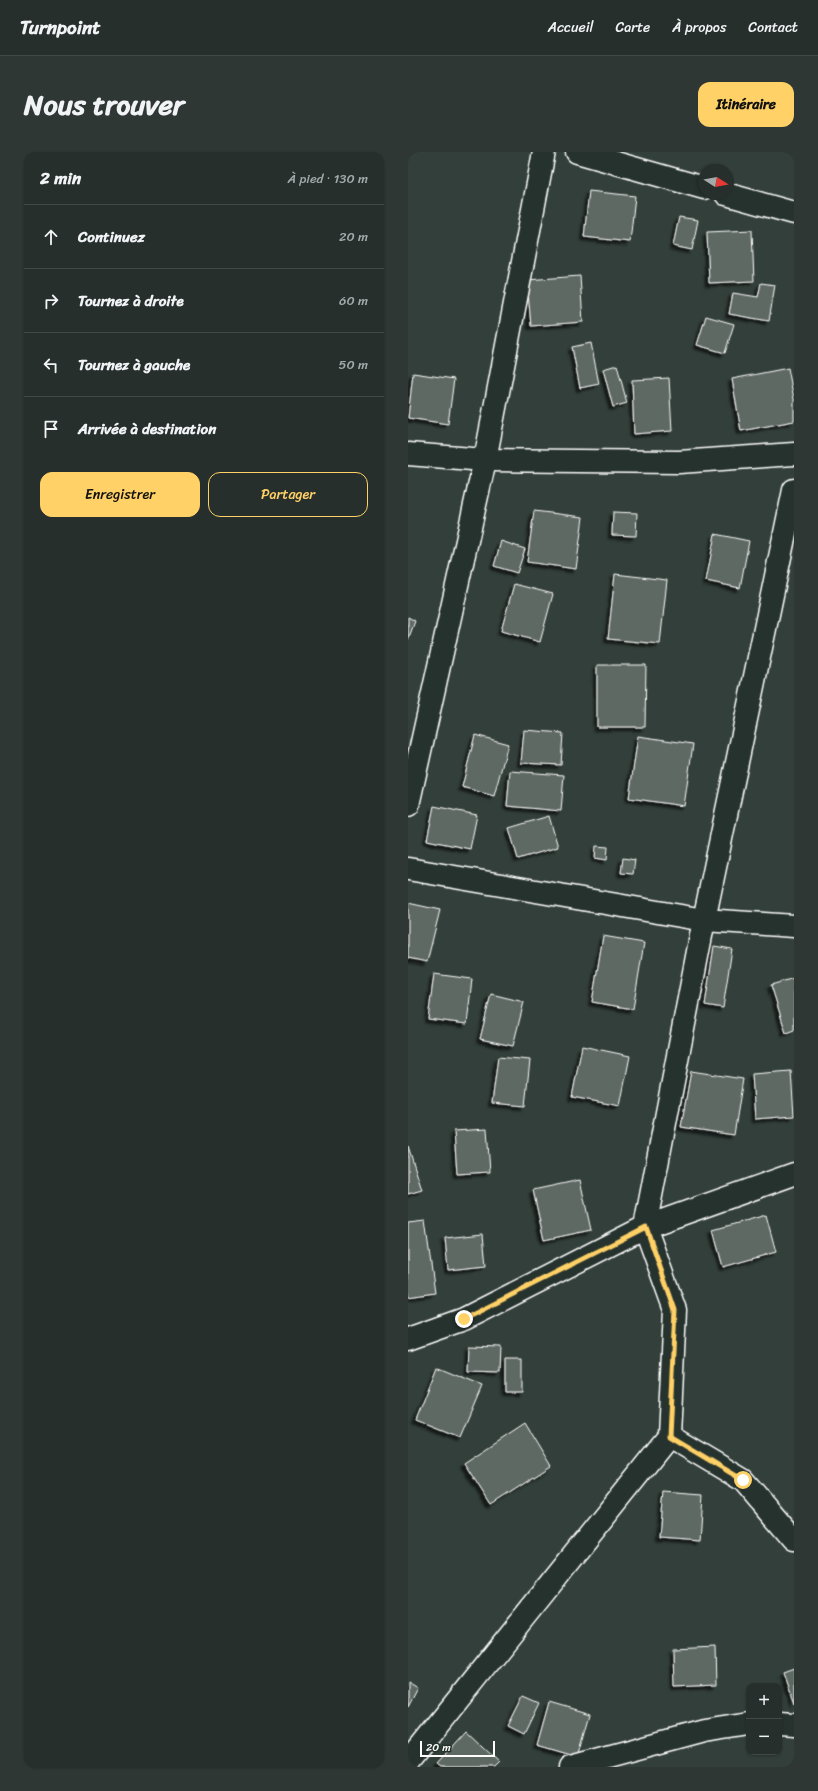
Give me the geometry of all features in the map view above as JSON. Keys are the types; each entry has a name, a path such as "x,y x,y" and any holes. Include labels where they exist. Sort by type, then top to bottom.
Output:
{"street":[{"path":"408,805 485,460 544,152"},
{"path":"577,152 698,186"},
{"path":"734,196 794,213"},
{"path":"408,454 485,460 679,462 794,454"},
{"path":"408,1762 669,1436 675,1310 646,1227 704,920 794,490"},
{"path":"408,869 704,920 794,926"},
{"path":"408,1339 464,1319 646,1227 794,1174"},
{"path":"669,1436 743,1480 794,1540"},
{"path":"570,1767 704,1731 746,1724"},
{"path":"782,1724 794,1725"}],"building":[{"path":"589,191 635,196 630,242 584,237"},
{"path":"679,217 698,220 692,250 673,246"},
{"path":"752,230 754,281 709,283 707,232"},
{"path":"580,276 583,322 531,326 527,280"},
{"path":"761,283 775,285 769,321 729,314 733,293 758,297"},
{"path":"706,316 734,324 725,353 697,345"},
{"path":"591,343 599,384 580,388 572,347"},
{"path":"617,365 627,403 613,407 603,369"},
{"path":"788,368 794,399 794,421 741,431 732,379"},
{"path":"413,373 454,379 448,424 408,418"},
{"path":"669,378 672,431 634,434 632,380"},
{"path":"534,511 583,517 576,569 527,562"},
{"path":"613,512 637,513 636,536 612,535"},
{"path":"715,534 749,541 740,588 706,581"},
{"path":"501,541 525,549 517,573 494,566"},
{"path":"615,574 667,580 660,644 608,639"},
{"path":"514,584 553,594 540,642 501,631"},
{"path":"408,617 415,621 408,640"},
{"path":"597,665 646,665 645,727 597,727"},
{"path":"524,730 563,733 561,765 521,763"},
{"path":"475,735 508,744 494,796 462,787"},
{"path":"638,736 693,744 684,806 629,798"},
{"path":"510,771 564,775 561,811 507,806"},
{"path":"434,806 477,815 470,849 427,840"},
{"path":"549,816 558,847 518,859 509,828"},
{"path":"596,846 608,847 607,860 595,858"},
{"path":"623,858 635,860 633,874 621,873"},
{"path":"408,903 440,910 427,962 408,958"},
{"path":"603,936 644,943 633,1009 592,1002"},
{"path":"714,946 732,949 723,1008 705,1005"},
{"path":"434,974 472,979 467,1024 428,1019"},
{"path":"794,978 794,1030 786,1033 771,985"},
{"path":"491,994 524,1002 513,1046 480,1039"},
{"path":"582,1046 630,1056 620,1106 572,1097"},
{"path":"498,1057 530,1060 525,1106 492,1103"},
{"path":"691,1071 743,1079 734,1135 681,1127"},
{"path":"791,1071 794,1116 755,1119 752,1074"},
{"path":"487,1129 490,1172 457,1174 454,1131"},
{"path":"408,1146 422,1190 408,1194"},
{"path":"580,1180 591,1230 544,1240 533,1190"},
{"path":"766,1215 776,1252 723,1267 713,1230"},
{"path":"425,1221 435,1293 408,1297 408,1223"},
{"path":"483,1234 486,1266 448,1270 445,1238"},
{"path":"469,1346 501,1347 500,1373 468,1372"},
{"path":"505,1360 522,1360 522,1392 505,1392"},
{"path":"436,1367 482,1386 460,1438 415,1420"},
{"path":"525,1423 551,1466 491,1505 464,1463"},
{"path":"663,1492 703,1495 700,1540 659,1537"},
{"path":"715,1647 716,1685 674,1687 673,1649"},
{"path":"794,1668 794,1703 783,1672"},
{"path":"408,1682 418,1688 408,1707"},
{"path":"523,1696 539,1703 524,1734 508,1726"},
{"path":"549,1702 590,1714 578,1757 537,1745"},
{"path":"466,1731 499,1762 494,1767 440,1767 436,1764"}],"route":[{"path":"464,1319 646,1227 675,1310 669,1436 743,1480"}]}
